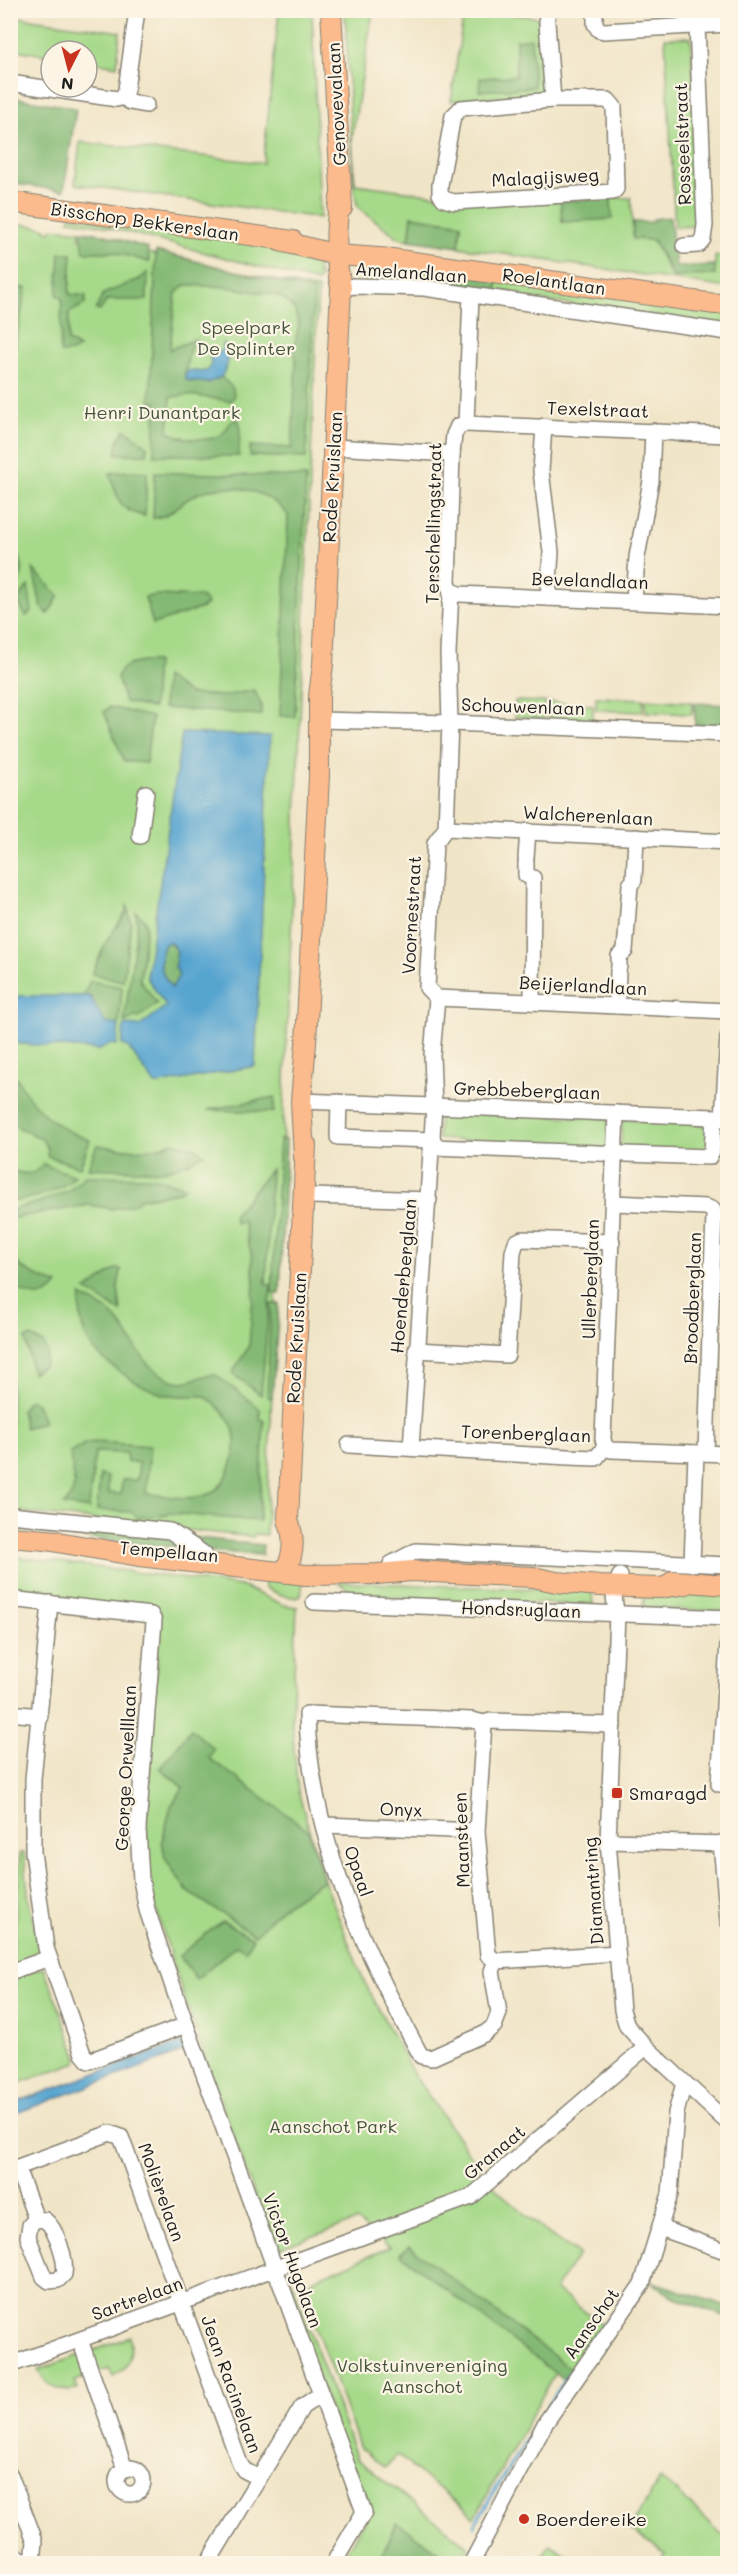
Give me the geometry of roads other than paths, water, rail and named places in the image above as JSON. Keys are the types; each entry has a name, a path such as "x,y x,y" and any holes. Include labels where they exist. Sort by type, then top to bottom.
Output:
{"main road":[{"name":"Genovevalaan","path":"331,10 342,250"},
{"name":"Bisschop Bekkerslaan","path":"10,201 342,250"},
{"name":"Roelantlaan","path":"342,250 723,305"},
{"name":"Rode Kruislaan","path":"285,1564 292,1532 288,1520 304,1157 306,1043 342,250"},
{"name":"Tempellaan","path":"10,1537 204,1554 285,1564"},
{"name":"Tempellaan","path":"46,1540 139,1556 285,1564"},
{"name":"Hondsruglaan","path":"285,1564 391,1564 412,1571"},
{"name":"Hondsruglaan","path":"285,1564 306,1575 412,1571 533,1576 558,1573 619,1583 662,1579 686,1584 728,1585"}],"street":[{"path":"10,83 117,99 123,97 126,90 137,10"},
{"path":"546,10 553,100"},
{"path":"595,10 595,24 598,30 604,31 728,24"},
{"name":"Rosseelstraat","path":"684,246 698,245 703,239 705,225 697,25"},
{"path":"123,97 130,102 146,105"},
{"name":"Malagijsweg","path":"553,100 608,100 614,107 616,189 613,192 454,202 444,199 441,194 453,116 457,111 461,108 498,103 553,100"},
{"name":"Amelandlaan","path":"341,288 354,286 424,288 728,332"},
{"name":"Terschellingstraat","path":"450,723 448,653 451,591 448,583 452,454 454,435 458,426 466,424 471,295"},
{"name":"Texelstraat","path":"466,424 728,435"},
{"path":"544,426 541,471 551,552 548,598"},
{"path":"634,601 636,564 651,480 654,431"},
{"path":"334,447 452,454"},
{"name":"Bevelandlaan","path":"451,591 459,594 728,606"},
{"name":"Schouwenlaan","path":"321,720 728,734"},
{"name":"Voornestraat","path":"434,1107 432,1055 437,998 427,988 435,843 446,828 450,723"},
{"path":"140,836 146,793"},
{"name":"Walcherenlaan","path":"446,828 728,842"},
{"path":"528,831 526,875 533,878 532,1002"},
{"path":"617,1006 619,956 625,951 630,885 634,880 636,837"},
{"name":"Beijerlandlaan","path":"437,998 728,1011"},
{"path":"339,1102 338,1137 709,1157 722,1118 728,1038"},
{"name":"Grebbeberglaan","path":"306,1101 722,1118"},
{"name":"Hoenderberglaan","path":"411,1448 434,1107"},
{"name":"Ullerberglaan","path":"605,1447 603,1439 616,1113"},
{"path":"312,1196 429,1200"},
{"name":"Broodberglaan","path":"613,1203 706,1207 712,1210 714,1215 701,1453"},
{"path":"416,1350 507,1355 513,1252 516,1242 522,1239 612,1242"},
{"name":"Torenberglaan","path":"349,1444 596,1458 605,1447 611,1450 728,1454"},
{"path":"693,1557 701,1453"},
{"path":"10,1515 170,1531 204,1554"},
{"name":"Hondsruglaan","path":"391,1564 416,1551 693,1557 728,1565"},
{"name":"Diamantring","path":"619,1583 622,1601 617,1614 608,1841 622,2010 627,2026 646,2047 728,2123"},
{"path":"10,1599 50,1603 33,1779 32,1835 39,1904 49,1958 84,2054 89,2061 186,2025"},
{"name":"Hondsruglaan","path":"314,1602 728,1618"},
{"name":"George Orwelllaan","path":"50,1603 151,1615 154,1636 138,1828 141,1880 147,1910 186,2025"},
{"path":"719,1784 725,1731 728,1644"},
{"path":"10,1713 40,1716"},
{"name":"Opaal","path":"484,1723 472,1720 307,1713 313,1774 324,1826 364,1943 389,1997 421,2056 431,2058 484,2034 494,2026 499,2013 492,1971 496,1961"},
{"path":"484,1723 490,1721 613,1725"},
{"name":"Maansteen","path":"484,1723 477,1831 488,1955 496,1961"},
{"name":"Onyx","path":"324,1826 477,1831"},
{"path":"608,1841 724,1844 728,1921"},
{"path":"496,1961 617,1953"},
{"path":"10,1972 49,1958"},
{"name":"Victor Hugolaan","path":"186,2025 364,2512 333,2564"},
{"name":"Granaat","path":"276,2269 471,2197 646,2047"},
{"name":"Aanschot","path":"471,2564 546,2422 642,2283 670,2194 676,2113 684,2083"},
{"name":"Molièrelaan","path":"14,2169 110,2133 121,2137 181,2303"},
{"path":"14,2169 36,2219"},
{"path":"660,2228 728,2252"},
{"name":"Sartrelaan","path":"10,2365 276,2269"},
{"name":"Jean Racinelaan","path":"181,2303 240,2464 244,2470 259,2478 207,2564"},
{"path":"80,2340 125,2469"},
{"path":"259,2478 302,2407 321,2394"},
{"path":"10,2475 35,2541 35,2563 10,2555"}],"water":[{"path":"224,343 228,351 228,360 221,377 208,383 186,380 185,374 189,370 202,372 209,370 210,355 221,352"},
{"path":"182,733 270,736 255,1066 155,1085 128,1047 122,1045 124,1025 140,1026 166,1006 147,978","holes":["170,942 177,951 175,966 179,975 172,988 162,972 161,956 165,944"]},
{"path":"11,996 90,996 105,1023 119,1025 117,1045 111,1044 99,1050 11,1043"},
{"path":"182,2042 185,2051 11,2115 11,2104"}],"waterway":[{"path":"671,2103 673,2090"},
{"path":"619,2303 631,2286"},
{"path":"474,2526 540,2418 613,2312"},
{"path":"458,2564 459,2559"}],"place":[{"name":"Smaragd","path":"617,1793"},
{"name":"Boerdereike","path":"524,2519"}],"park label":[{"name":"Speelpark De Splinter","path":"246,337"},
{"name":"Henri Dunantpark","path":"162,412"},
{"name":"Aanschot Park","path":"333,2126"},
{"name":"Volkstuinvereniging Aanschot","path":"422,2375"}]}
